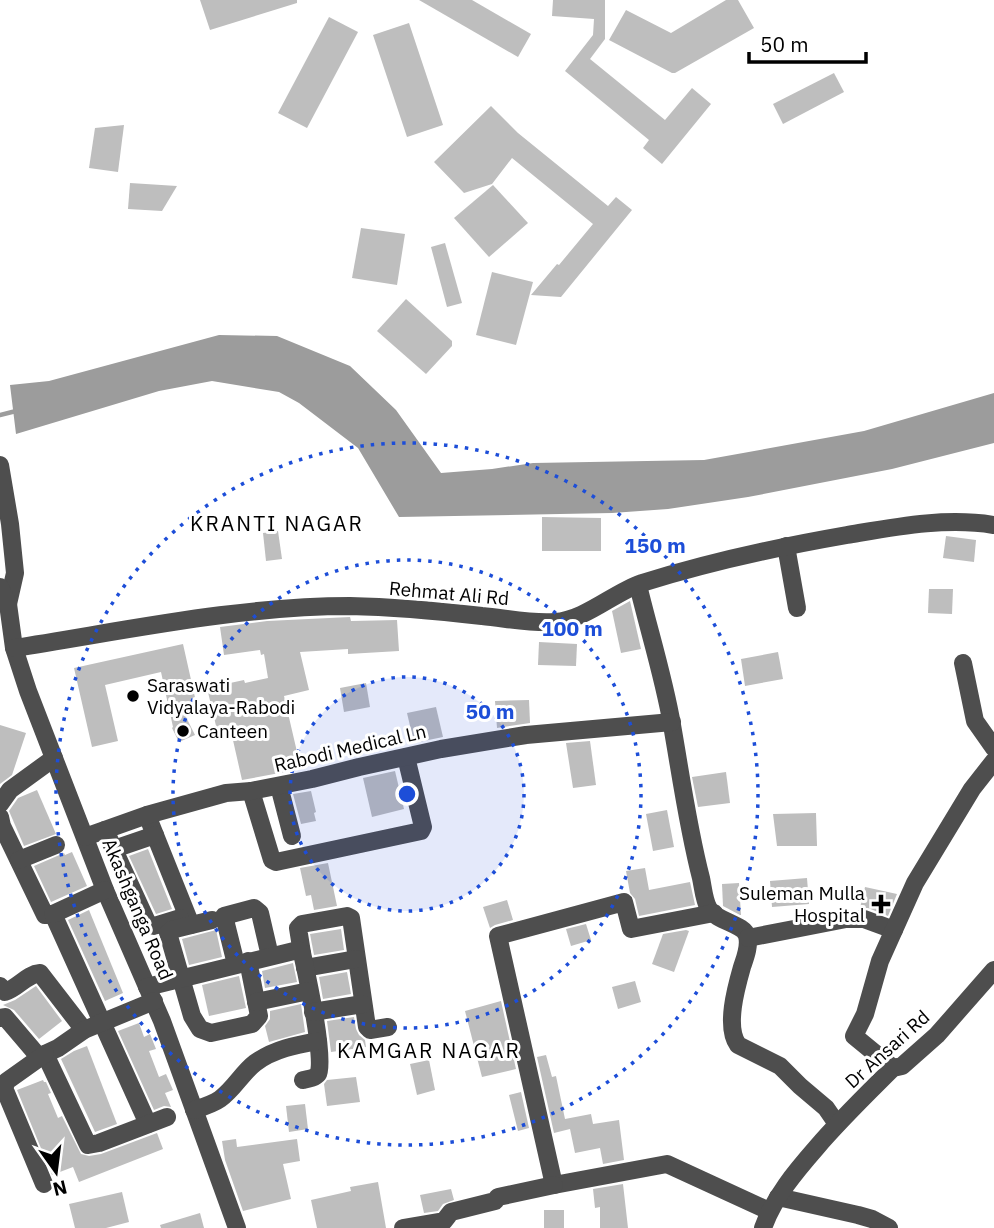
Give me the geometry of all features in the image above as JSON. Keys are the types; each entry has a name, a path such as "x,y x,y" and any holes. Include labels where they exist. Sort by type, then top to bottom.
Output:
{"street":[{"name":"Akashganga Road","path":"0,465 15,573 8,604"},
{"name":"Rehmat Ali Rd","path":"14,648 267,610 350,607 428,610 555,622 569,620 638,584 786,546 946,521 994,525"},
{"path":"786,546 797,608"},
{"path":"638,584 672,722 692,844 709,909 722,920 745,931 748,938 733,1009 734,1039 738,1045 780,1066 826,1108 837,1124"},
{"name":"Akashganga Road","path":"0,587 8,604 14,648 28,691 105,890 150,994 237,1228"},
{"path":"963,663 975,721 994,748"},
{"name":"Rabodi Medical Ln","path":"85,837 147,815 226,793 279,786 314,787 406,757 526,735 672,722"},
{"path":"251,791 272,860 276,862 421,831 423,827 406,757"},
{"path":"1,799 10,789 54,758"},
{"path":"892,1068 854,1036 865,1014 880,961 915,883 972,789 994,761"},
{"path":"279,786 292,836"},
{"path":"147,815 189,920"},
{"path":"1,825 45,915 53,914 105,890"},
{"path":"105,830 148,924 155,926 189,920 212,920"},
{"path":"114,849 155,835"},
{"path":"19,860 56,845"},
{"path":"554,1185 498,936 624,902 631,929 714,913"},
{"path":"189,920 168,933 192,1016 200,1029 211,1033 253,1024 259,1016 224,916 254,908 260,913 271,956"},
{"path":"53,914 148,1124"},
{"path":"303,1080 316,1077 320,1072 318,1041 298,928 302,924 347,916 351,918 366,1027 370,1030 388,1027"},
{"path":"748,938 846,919 864,919 894,930"},
{"path":"44,1184 4,1088 7,1081 42,1055 58,1048 84,1030 181,978 298,950 304,961"},
{"path":"304,961 356,959"},
{"name":"Dr Ansari Rd","path":"770,1212 795,1172 837,1124 892,1068 902,1066 937,1035 994,970"},
{"path":"0,986 5,992 40,973 84,1030"},
{"path":"256,1002 309,991"},
{"path":"313,1012 363,1004"},
{"path":"0,1018 5,1017 42,1055 88,1145 167,1117"},
{"path":"194,1110 218,1101 257,1061 282,1048 318,1041"},
{"path":"403,1228 444,1221 451,1212 495,1201 498,1197 667,1164 770,1212 858,1214 889,1228"}],"shaded area":[{"path":"219,335 277,336 350,366 396,410 441,473 533,463 704,460 864,431 994,393 994,443 892,469 748,497 668,509 612,513 399,517 358,448 299,403 279,392 212,381 159,391 16,434 10,385 49,381"}],"building":[{"path":"200,0 297,0 297,3 210,30"},
{"path":"419,0 472,0 531,34 518,57"},
{"path":"553,0 605,0 605,39 590,59 665,120 692,88 711,104 662,164 643,148 649,140 565,71 593,35 594,19 552,16"},
{"path":"726,0 738,0 754,28 675,73 609,40 626,10 671,33"},
{"path":"329,17 358,32 307,128 278,113"},
{"path":"409,23 443,125 407,137 373,35"},
{"path":"834,73 844,92 783,124 773,104"},
{"path":"491,106 518,133 608,206 616,197 632,210 561,297 531,295 593,224 512,158 492,184 464,193 434,162"},
{"path":"124,125 118,172 89,168 95,128"},
{"path":"130,183 177,186 162,211 128,209"},
{"path":"493,185 528,223 489,257 454,218"},
{"path":"361,228 405,234 397,285 352,278"},
{"path":"445,243 462,303 447,307 431,247"},
{"path":"492,272 533,282 516,345 476,335"},
{"path":"406,299 452,341 452,346 426,374 377,331"},
{"path":"542,517 601,518 601,551 542,551"},
{"path":"278,531 282,559 266,561 263,533"},
{"path":"946,536 976,540 974,562 943,558"},
{"path":"929,589 953,589 952,614 928,613"},
{"path":"630,601 641,649 621,653 612,611"},
{"path":"350,617 351,621 397,620 399,651 348,654 348,649 300,652 309,690 284,696 301,769 242,780 230,727 217,730 207,688 268,678 264,654 261,655 260,650 224,655 220,627 267,621"},
{"path":"539,642 577,644 576,666 538,665"},
{"name":"Saraswati Vidyalaya-Rabodi","path":"183,644 196,702 180,705 195,735 179,742 172,728 161,672 105,685 118,741 92,747 74,668"},
{"path":"778,652 783,679 745,686 741,659"},
{"path":"366,683 370,707 344,712 340,688"},
{"path":"529,700 530,723 497,728 495,701"},
{"path":"436,707 443,737 414,743 407,713"},
{"path":"0,725 26,733 12,775 0,784"},
{"path":"590,741 596,785 573,788 566,743"},
{"path":"395,771 404,809 372,817 363,778"},
{"path":"726,772 730,803 698,807 692,777"},
{"path":"37,790 56,834 24,846 9,811 18,798"},
{"path":"311,791 316,821 301,824 293,794"},
{"path":"667,810 674,847 653,851 646,814"},
{"path":"816,813 817,846 777,846 773,814"},
{"path":"148,849 172,909 156,914 129,856"},
{"path":"72,852 87,886 51,902 34,866"},
{"path":"328,863 337,906 314,910 311,895 306,896 300,868"},
{"path":"645,868 649,890 690,882 695,905 639,916 635,899 630,893 626,871"},
{"path":"807,878 809,904 772,907 770,881"},
{"path":"739,883 741,915 723,906 722,884"},
{"path":"865,887 897,894 888,916 868,908 860,908"},
{"path":"507,900 513,920 490,928 483,907"},
{"path":"89,910 123,993 105,1001 68,920"},
{"path":"586,924 591,940 571,946 566,929"},
{"path":"341,929 344,950 314,955 310,934"},
{"path":"216,930 222,957 189,965 182,939"},
{"path":"689,931 674,972 652,964 663,934"},
{"path":"293,963 297,982 265,988 262,971"},
{"path":"347,972 351,994 323,999 319,977"},
{"path":"239,976 246,1008 209,1016 202,985"},
{"path":"635,981 641,1002 618,1009 612,987"},
{"path":"36,986 62,1021 39,1039 14,1010 3,1005"},
{"path":"501,1001 516,1069 482,1077 465,1011"},
{"path":"301,1004 305,1032 269,1042 265,1026 270,1019 270,1011"},
{"path":"354,1017 356,1029 365,1040 366,1047 331,1052 327,1021"},
{"path":"139,1023 144,1037 150,1034 156,1049 149,1051 159,1077 166,1074 173,1090 165,1093 171,1107 164,1106 154,1110 118,1031"},
{"path":"87,1046 117,1124 95,1132 61,1059"},
{"path":"546,1055 552,1077 556,1076 565,1119 591,1114 593,1124 619,1120 624,1160 603,1164 600,1148 575,1153 570,1129 554,1133 537,1057"},
{"path":"429,1060 435,1090 417,1095 410,1064"},
{"path":"356,1077 360,1102 327,1106 324,1084 327,1080"},
{"path":"43,1080 51,1093 48,1094 58,1118 62,1116 81,1154 101,1154 157,1133 163,1149 79,1182 73,1167 52,1175 17,1090"},
{"path":"521,1092 529,1128 518,1131 509,1095"},
{"path":"305,1104 308,1129 289,1132 286,1106"},
{"path":"236,1139 237,1147 297,1139 300,1161 283,1164 291,1199 243,1211 225,1160 222,1141"},
{"path":"378,1182 386,1228 317,1228 311,1200 351,1191 350,1187"},
{"path":"623,1184 628,1228 600,1228 600,1207 595,1208 593,1189"},
{"path":"451,1189 454,1200 443,1204 438,1211 424,1213 420,1195"},
{"path":"122,1192 129,1222 106,1228 75,1228 69,1204"},
{"path":"544,1210 564,1210 564,1228 544,1228"},
{"path":"200,1213 204,1228 161,1228 160,1225"}],"waterway":[{"path":"0,415 16,411"}],"place":[{"name":"Saraswati Vidyalaya-Rabodi","path":"133,696"},
{"name":"Canteen","path":"183,731"},
{"name":"Suleman Mulla Hospital","path":"881,904"}],"district":[{"name":"KRANTI NAGAR","path":"277,524"},
{"name":"KAMGAR NAGAR","path":"429,1051"}]}
